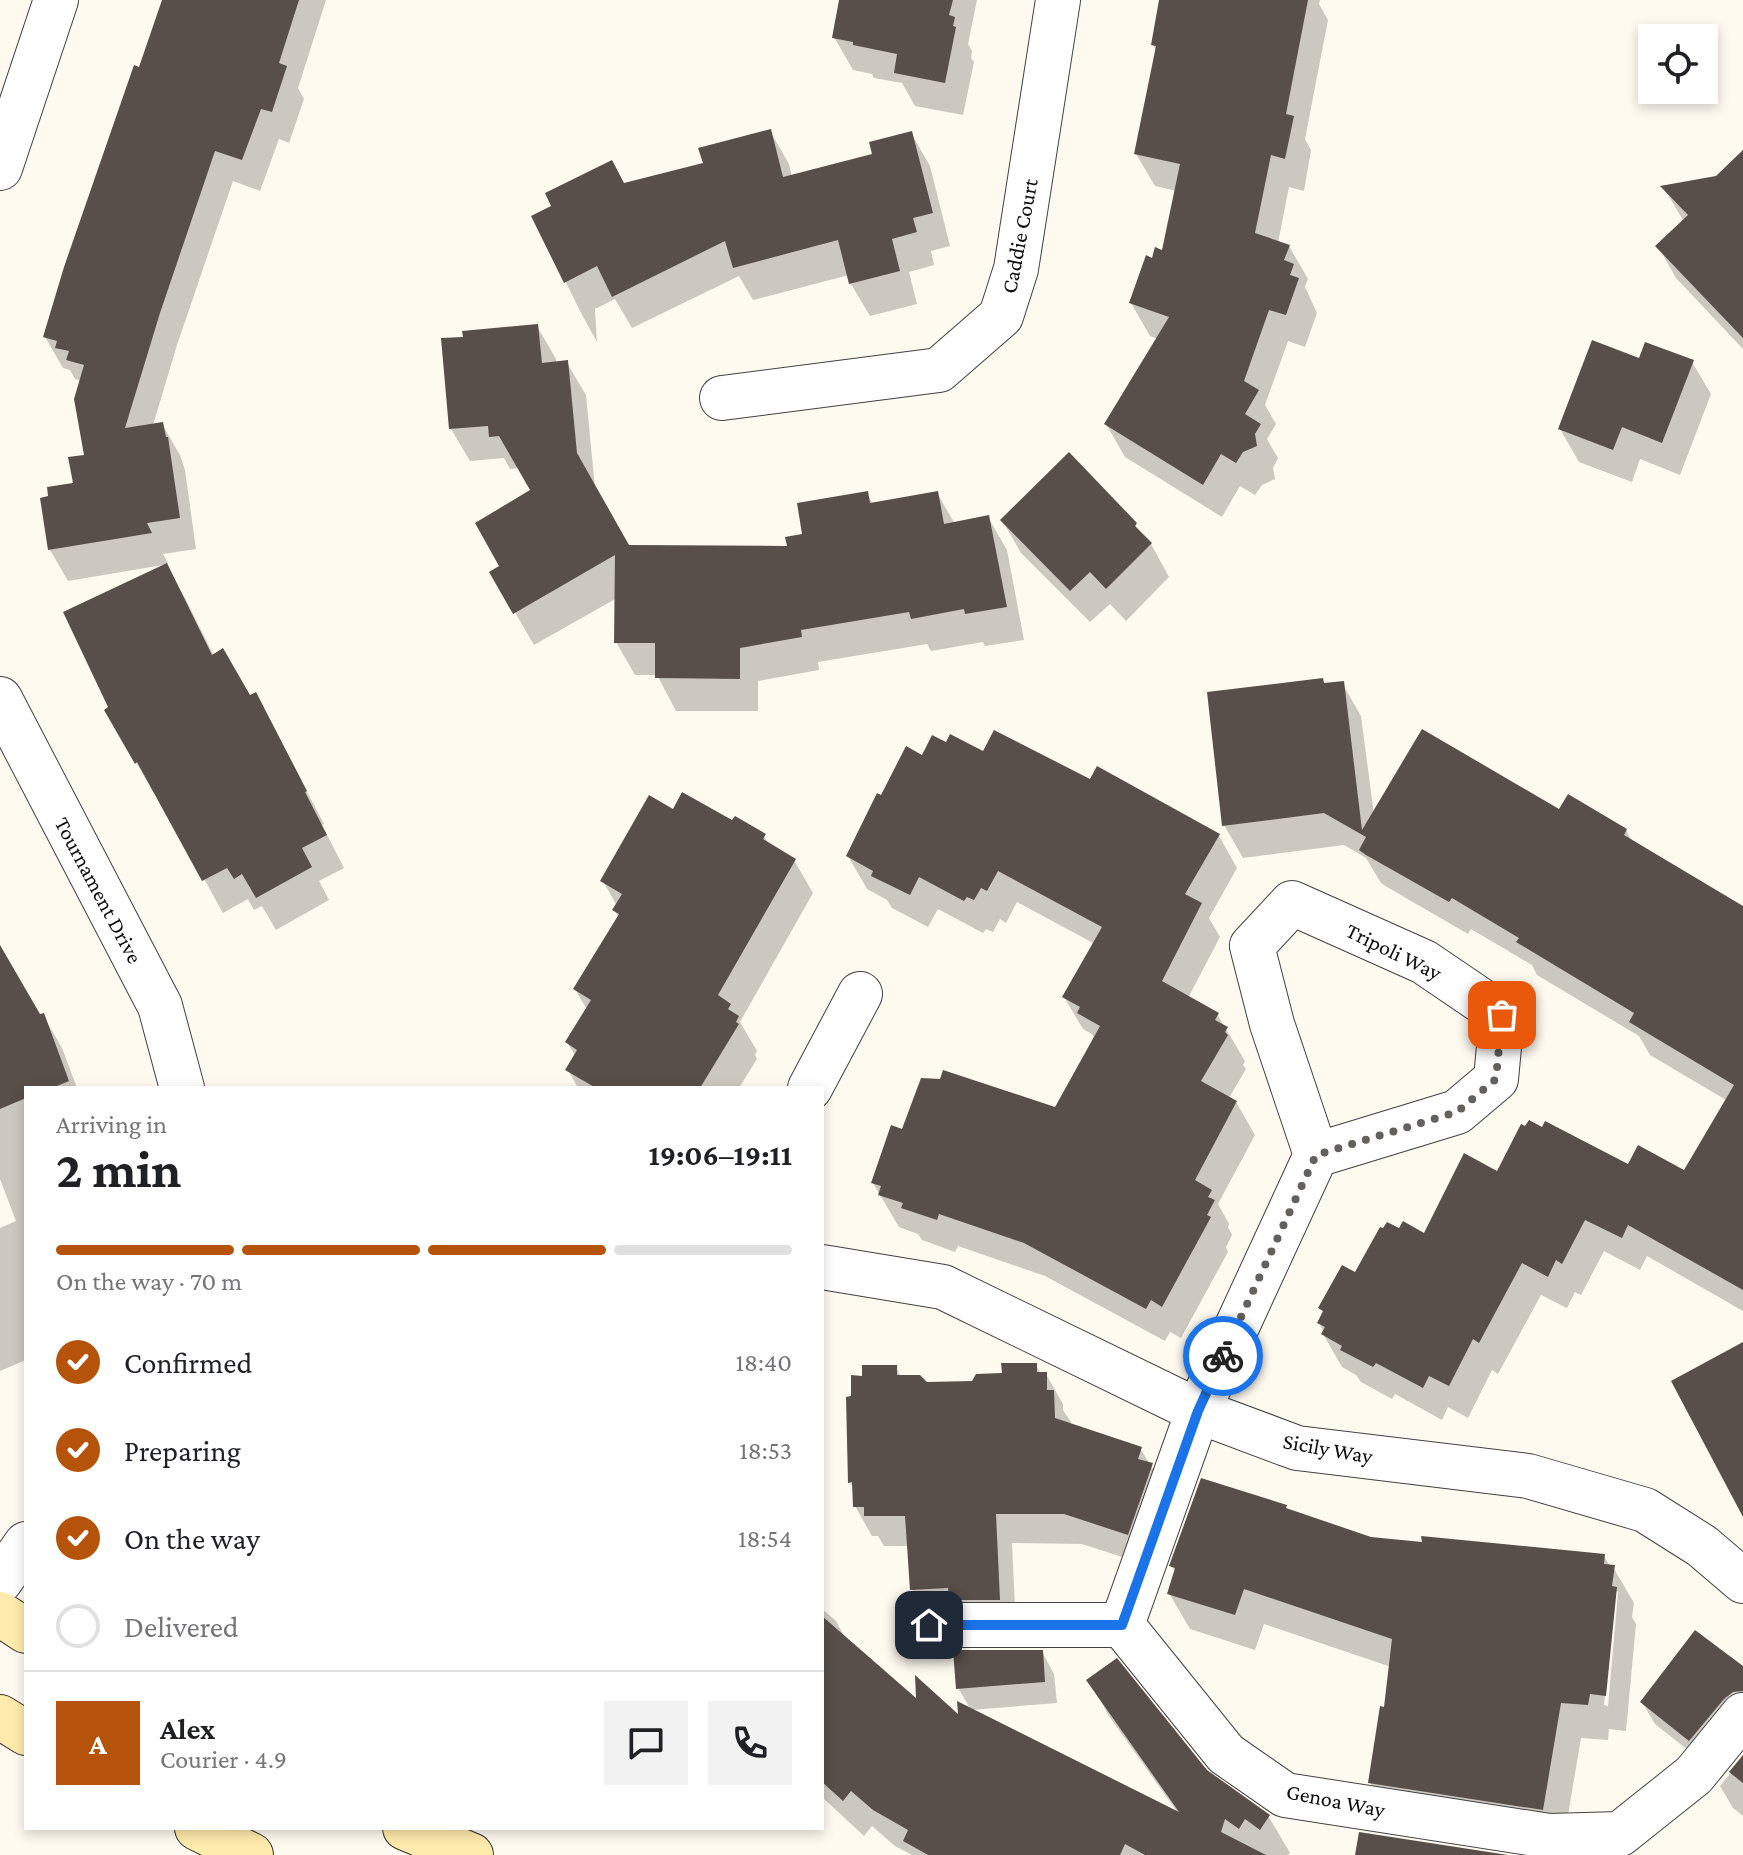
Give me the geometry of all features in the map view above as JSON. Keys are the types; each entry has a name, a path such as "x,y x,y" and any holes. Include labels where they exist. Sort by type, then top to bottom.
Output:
{"main road":[{"path":"0,1614 24,1630"},
{"path":"0,1717 24,1732"},
{"path":"201,1830 251,1855"},
{"path":"410,1830 471,1855"}],"street":[{"path":"1,159 56,0"},
{"name":"Caddie Court","path":"722,398 939,370 1001,316 1016,269 1058,0"},
{"name":"Tournament Drive","path":"0,699 160,1006 181,1086"},
{"name":"Tripoli Way","path":"1292,903 1424,962 1502,1015 1496,1079 1457,1112 1316,1155 1272,1024 1252,946 1292,903"},
{"path":"811,1086 860,994"},
{"path":"929,1625 1122,1625 1198,1411 1316,1155"},
{"name":"Sicily Way","path":"824,1267 943,1287 1198,1411 1297,1448 1528,1476 1645,1510 1702,1546 1743,1581"},
{"path":"0,1581 24,1547"},
{"name":"Genoa Way","path":"1122,1625 1226,1754 1285,1795 1549,1836 1624,1845 1694,1775 1743,1715"}],"building":[{"path":"162,0 299,0 279,63 287,66 272,112 261,109 242,160 215,151 125,428 163,422 180,518 147,523 152,533 48,550 40,498 48,496 47,487 73,483 68,457 84,455 74,399 84,365 66,360 69,351 55,348 57,341 43,337 134,65 139,67"},
{"path":"839,0 953,0 949,15 955,17 953,26 956,27 945,83 894,73 897,54 832,38"},
{"path":"1159,0 1308,0 1286,114 1294,116 1285,159 1271,155 1255,233 1290,245 1284,260 1294,264 1290,275 1299,278 1286,315 1269,310 1244,381 1259,390 1245,414 1261,424 1255,434 1257,446 1243,452 1236,463 1221,454 1203,485 1104,424 1169,317 1129,303 1146,255 1152,258 1155,247 1162,250 1180,164 1134,154 1156,46 1151,45"},
{"path":"771,129 783,177 872,154 869,142 912,131 933,213 913,218 917,232 892,239 900,271 849,284 838,240 733,268 725,241 612,297 597,266 564,283 531,216 551,206 545,193 612,160 624,183 703,163 698,148"},
{"path":"1743,150 1743,338 1655,246 1688,215 1660,186 1716,176"},
{"path":"538,324 542,363 568,360 577,453 629,545 787,546 785,537 802,534 797,503 868,491 870,503 938,491 944,524 989,515 1007,607 965,614 964,609 911,619 909,612 801,630 802,637 740,648 740,679 655,678 655,643 614,643 615,555 513,614 489,572 499,566 475,523 530,490 499,436 489,437 488,426 449,429 441,338 463,337 462,331"},
{"path":"1592,340 1639,358 1645,342 1694,360 1662,443 1622,427 1613,450 1558,429"},
{"path":"1069,452 1152,543 1106,589 1090,572 1070,591 1000,520"},
{"path":"167,563 212,655 223,648 250,695 256,692 327,835 302,848 312,867 256,898 242,874 234,879 227,868 202,881 137,762 135,764 104,710 108,707 63,612"},
{"path":"1323,678 1324,683 1344,681 1362,830 1422,729 1559,809 1568,794 1627,829 1624,835 1743,906 1743,1290 1628,1225 1622,1238 1585,1220 1562,1264 1556,1260 1548,1277 1522,1263 1479,1343 1473,1339 1449,1386 1429,1376 1423,1388 1376,1363 1373,1367 1340,1350 1342,1346 1321,1334 1325,1327 1317,1323 1323,1311 1318,1308 1342,1265 1355,1272 1380,1227 1383,1228 1387,1222 1399,1228 1403,1221 1424,1233 1464,1153 1497,1171 1521,1124 1525,1126 1529,1120 1542,1127 1545,1121 1628,1164 1638,1145 1684,1170 1734,1085 1629,1022 1634,1013 1516,942 1519,938 1452,898 1449,902 1366,855 1359,850 1366,837 1324,813 1222,826 1207,692"},
{"path":"994,730 1090,779 1097,766 1220,834 1185,894 1202,903 1162,981 1219,1013 1215,1020 1228,1027 1225,1032 1228,1035 1201,1081 1237,1101 1195,1180 1212,1190 1208,1197 1215,1200 1207,1215 1211,1217 1162,1307 1151,1300 1146,1309 1024,1243 939,1214 937,1220 901,1208 903,1203 878,1195 881,1186 871,1183 891,1125 902,1129 921,1078 940,1079 943,1070 1055,1107 1100,1026 1077,1013 1080,1007 1062,997 1102,927 998,871 987,891 981,888 974,900 967,897 964,901 919,877 910,895 871,876 873,871 846,856 877,793 881,795 906,746 922,755 932,735 946,742 950,734 983,751"},
{"path":"682,792 732,820 735,816 766,834 763,839 796,859 718,995 731,1004 728,1009 739,1016 736,1022 739,1024 701,1086 593,1086 565,1070 577,1050 565,1042 591,1000 573,989 619,914 612,910 622,894 600,881 649,795 673,809"},
{"path":"0,945 40,1014 44,1013 69,1081 57,1086 24,1086 24,1099 0,1109"},
{"path":"1743,1342 1743,1517 1671,1381"},
{"path":"1001,1363 1037,1363 1037,1372 1047,1372 1047,1390 1054,1390 1055,1418 1142,1447 1138,1459 1153,1463 1128,1535 1064,1514 996,1514 1000,1600 949,1600 948,1588 910,1590 905,1516 864,1516 864,1507 853,1507 852,1482 848,1483 846,1397 851,1396 851,1375 862,1376 862,1365 897,1365 897,1375 920,1375 927,1382 972,1381 976,1374 1002,1373"},
{"path":"1201,1478 1287,1505 1286,1508 1371,1537 1422,1542 1421,1536 1605,1554 1604,1564 1615,1565 1612,1586 1617,1587 1606,1696 1590,1694 1588,1705 1561,1703 1543,1810 1368,1783 1380,1706 1384,1707 1392,1639 1244,1589 1235,1615 1167,1594 1175,1568 1169,1566"},
{"path":"824,1618 916,1698 915,1675 958,1714 957,1701 1179,1812 1086,1680 1117,1658 1207,1770 1270,1815 1260,1830 1245,1819 1239,1829 1225,1819 1221,1832 1266,1855 1145,1855 1125,1844 1120,1855 928,1855 903,1841 908,1830 873,1810 851,1791 843,1801 824,1784"},
{"path":"1695,1630 1743,1666 1743,1691 1733,1692 1724,1699 1689,1741 1640,1702"},
{"path":"953,1650 1043,1650 1045,1682 956,1689"},
{"path":"1743,1755 1743,1783 1729,1772"},
{"path":"1359,1832 1508,1855 1355,1855"}],"way so far":[{"path":"1223,1356 1316,1155 1457,1112 1496,1079 1502,1015"}],"route":[{"path":"929,1625 1122,1625 1198,1411 1223,1356"}]}
